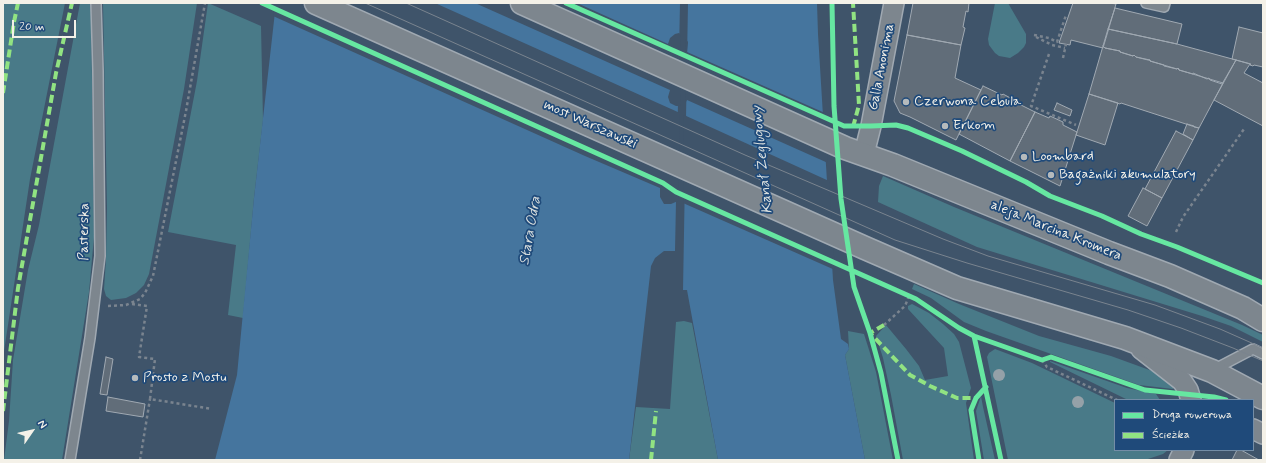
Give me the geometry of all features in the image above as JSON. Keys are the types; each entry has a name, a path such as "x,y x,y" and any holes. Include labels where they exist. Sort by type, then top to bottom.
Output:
{"main road":[{"name":"most Warszawski","path":"316,3 957,288 1125,338"},
{"path":"522,3 855,151"},
{"name":"aleja Marcina Kromera","path":"855,151 893,165 1108,253 1170,276 1255,312"},
{"path":"1125,338 1212,371 1263,398"}],"street":[{"name":"Galla Anonima","path":"855,151 871,126 894,3"},
{"path":"1125,338 1167,368 1182,381 1188,390 1191,399"},
{"path":"1254,430 1263,434"},
{"path":"1179,460 1184,451"}],"lane":[{"name":"Pasterska","path":"70,460 90,338 100,256 96,3"},
{"path":"1146,3 1164,7 1165,3"},
{"path":"1212,371 1253,349 1263,354"}],"path":[{"path":"131,304 140,299 145,293 153,276 185,119 204,3"},
{"path":"1063,58 1066,46 1046,43 1034,35 1049,38 1057,42 1066,15"},
{"path":"1049,54 1031,106 1076,125"},
{"path":"1176,232 1183,217 1244,129"},
{"path":"884,325 905,306 909,296"},
{"path":"94,305 117,306 131,304 147,306 139,356 155,359 140,460"},
{"path":"1044,359 1047,366 1115,399"},
{"path":"150,399 212,409"}],"shaded area":[{"path":"3,3 65,3 30,179 3,358"},
{"path":"80,3 91,3 94,237 89,292 62,460 4,460 9,421 13,360 28,270 39,225"},
{"path":"103,3 197,3 184,89 149,274 144,285 136,293 126,298 111,300 106,296 104,289 107,208"},
{"path":"208,3 261,26 263,120 243,318 228,315 236,245 168,232 197,81"},
{"path":"995,3 1008,3 1026,34 1026,43 1024,47 1010,58 999,56 989,45 988,39"},
{"path":"883,176 954,207 1242,325 1263,335 1263,342 1231,326 1202,316 977,247 878,202 879,186"},
{"path":"914,284 1039,336 1111,356 1155,372 1170,382 1174,387 1173,389 1139,385 986,331 964,322 931,298 912,289"},
{"path":"912,304 929,313 943,324 954,334 959,342 971,388 966,403 974,460 903,460 883,358 876,336 886,325 919,366 925,380 948,376 944,348 908,309 908,306"},
{"path":"684,321 692,323 718,460 629,460 636,407 670,409 676,322"},
{"path":"848,331 864,334 876,372 893,460 865,460 845,355 849,349"},
{"path":"995,349 1032,363 1114,403 1114,451 1167,451 1163,454 1145,460 1008,460 987,357 989,353"},
{"path":"1050,362 1127,388 1156,394 1159,399 1126,399"},
{"path":"981,396 995,460 984,460 976,411"}],"water":[{"name":"Stara Odra","path":"276,3 680,3 675,251 664,251 655,258 651,266 629,460 215,460 237,375 254,198"},
{"name":"Kanał Żeglugowy","path":"688,3 817,3 833,280 841,339 848,344 849,349 845,355 865,460 718,460 687,290 683,290"}],"pier":[{"path":"274,3 435,3 680,113 678,201 671,204 664,204 660,197 660,188 585,156 273,16"},
{"path":"475,3 577,3 668,44 670,38 679,33 681,35 680,106 670,103 668,97 670,90"},
{"path":"686,39 688,42 687,52 825,113 828,163 687,100 685,104"},
{"path":"684,115 829,181 835,270 683,203"}],"building":[{"path":"913,3 969,3 968,12 966,11 963,27 965,28 961,45 907,35"},
{"path":"1073,3 1116,4 1103,48 1071,40 1070,45 1059,43"},
{"path":"1115,8 1182,24 1177,44 1108,29"},
{"path":"1239,27 1263,33 1263,67 1253,66 1250,65 1251,64 1232,59"},
{"path":"1108,29 1177,44 1236,60 1222,84 1210,80 1209,78 1207,79 1193,73 1179,70 1178,68 1177,69 1136,57 1134,55 1133,56 1120,51 1105,48 1103,46"},
{"path":"907,35 961,45 955,78 981,90 956,140 900,113 894,101"},
{"path":"1103,46 1105,48 1120,51 1133,56 1134,55 1164,66 1178,68 1179,70 1223,83 1199,128 1089,94"},
{"path":"1236,60 1250,64 1244,73 1263,83 1263,126 1214,100"},
{"path":"983,86 1002,95 1003,94 1035,112 1010,161 959,134"},
{"path":"1089,94 1118,103 1105,145 1076,135"},
{"path":"1057,103 1072,110 1070,116 1054,110"},
{"path":"1035,112 1049,118 1050,116 1063,122 1063,125 1077,132 1060,186 1010,161"},
{"path":"1187,124 1199,128 1193,140 1183,134"},
{"path":"1176,131 1193,140 1162,198 1145,189"},
{"path":"1143,188 1162,198 1147,226 1128,216"},
{"path":"106,357 113,359 107,395 100,394"},
{"path":"108,397 145,404 143,417 106,411"},
{"path":"1236,451 1243,451 1259,460 1232,460"}],"tram line":[{"path":"365,3 895,240 967,263 1128,310 1181,328 1263,361"},
{"path":"406,3 745,155 943,239 988,256 1155,305 1220,329 1263,348"}],"marked path":[{"path":"3,93 18,3"},
{"path":"3,411 18,288 56,73 72,3"},
{"path":"853,3 859,105 853,127"},
{"path":"884,325 870,333 910,375 957,398 976,398"},
{"path":"651,460 656,411"}],"cycle path":[{"path":"262,3 663,183 676,192 916,299 959,328 974,336 1042,360 1051,357 1145,390 1222,399"},
{"path":"566,3 844,126 896,125 908,128 962,151 1026,182 1050,196 1263,283"},
{"path":"832,3 834,106 841,199 854,287 870,333 881,373 898,460"},
{"path":"974,336 1001,460"},
{"path":"979,460 971,410 976,398 986,387"}],"place":[{"name":"Czerwona Cebula","path":"906,102"},
{"name":"Erkom","path":"945,126"},
{"name":"Loombard","path":"1024,157"},
{"name":"Bagażniki akumulatory","path":"1051,175"},
{"name":"Prosto z Mostu","path":"135,378"}]}
